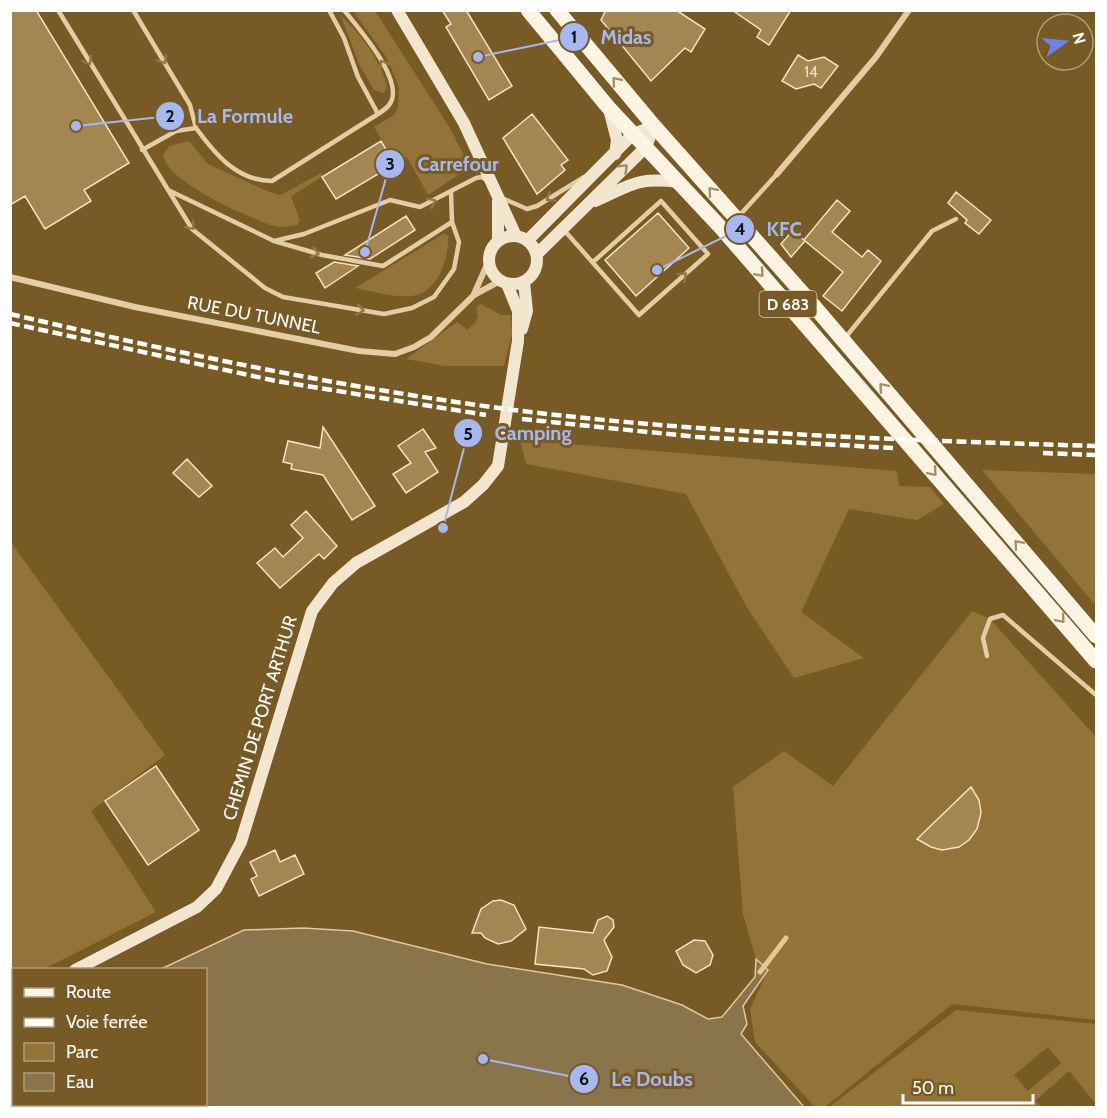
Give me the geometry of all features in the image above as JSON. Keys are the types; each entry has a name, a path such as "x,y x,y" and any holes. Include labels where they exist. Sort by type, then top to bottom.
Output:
{"main road":[{"name":"D 683","path":"528,10 608,107 724,231 1096,661"},
{"name":"D 683","path":"557,10 654,126 843,339 1096,636"}],"street":[{"path":"397,10 464,123 498,196 522,238 537,254"},
{"path":"777,174 876,57 909,10"},
{"path":"608,107 617,140 615,154"},
{"path":"498,196 498,241 490,254 490,269 504,282 524,282 535,270 537,254 646,147 654,126"},
{"path":"498,241 522,238 600,170 633,134 654,126"},
{"path":"586,205 628,184 643,180 679,182"},
{"name":"RUE DU TUNNEL","path":"474,295 489,260"},
{"name":"RUE DU TUNNEL","path":"10,277 147,309 359,351 395,354 431,337 474,295 504,282"},
{"name":"CHEMIN DE PORT ARTHUR","path":"504,282 518,311 518,341"},
{"name":"CHEMIN DE PORT ARTHUR","path":"77,968 197,907 216,889 241,842 312,611 333,583 356,563 448,513 476,492 498,466 518,341 527,311 524,282"}],"lane":[{"path":"58,10 165,189 192,229 265,288 283,297 384,314 411,308 434,297 454,269 459,242 452,222 451,192"},
{"path":"133,10 190,105 196,129 220,160 257,181 272,181 390,105 393,94 391,78 363,34 345,11"},
{"path":"329,10 344,38 358,77 378,114"},
{"path":"142,150 176,131 196,129"},
{"path":"274,241 304,234 390,200 420,207 481,177 485,178 498,196 527,209 537,207 600,170"},
{"path":"736,219 777,174"},
{"path":"165,189 274,241 322,255 383,266 452,222"},
{"path":"562,228 592,262 639,315 708,254 661,201 592,262"},
{"path":"843,339 932,231 956,219"},
{"path":"987,656 983,638 990,619 1003,615 1096,695"}],"green space":[{"path":"353,11 375,11 450,128 470,167 428,195 407,157 396,163 374,127 394,115 398,107 399,87 387,58"},
{"path":"341,16 356,31 375,58 387,87 384,93 374,90 359,64"},
{"path":"189,141 208,164 269,192 281,195 321,173 323,176 291,196 300,220 297,225 274,226 228,207 178,176 163,155 169,146"},
{"path":"445,233 448,236 448,245 444,264 435,281 421,293 412,296 398,296 355,288"},
{"path":"481,304 501,315 511,315 512,333 504,366 445,366 406,359 457,322 467,330 475,323 478,316 476,307"},
{"path":"520,440 897,471 899,486 930,487 944,504 917,520 849,509 801,612 864,658 794,678 746,606 686,494 526,464"},
{"path":"982,470 1096,474 1096,606"},
{"path":"10,541 165,755 91,811 156,912 46,968 12,968 11,987"},
{"path":"972,611 990,619 1096,737 1096,1020 952,1004 825,1107 815,1107 755,1042 750,1009 768,970 756,959 743,914 733,787 784,751 833,786"},
{"path":"956,1010 1096,1024 1096,1104 1069,1071 1035,1101 1041,1107 829,1107","holes":["1048,1047 1061,1063 1028,1091 1014,1075"]}],"water":[{"path":"303,928 353,931 487,964 622,985 682,1005 708,1019 722,1017 755,977 756,959 768,970 743,1006 747,1024 741,1034 804,1107 11,1107 12,1054 12,1106 207,1106 207,968 163,968 244,930"}],"building":[{"path":"10,10 36,10 129,163 84,190 91,201 45,229 25,196 10,205"},
{"path":"442,10 466,10 512,86 489,100 446,27 451,24"},
{"path":"606,10 676,10 705,29 691,52 685,48 651,81 601,20"},
{"path":"732,10 791,10 769,45 757,37 761,30"},
{"path":"798,55 808,61 824,57 838,66 821,88 814,84 796,89 782,81"},
{"path":"532,114 568,160 561,165 565,170 537,194 503,138"},
{"path":"381,141 395,164 336,199 322,177"},
{"path":"956,192 991,220 979,234 965,223 967,220 948,203"},
{"path":"837,200 850,211 832,232 862,257 868,250 881,261 842,311 823,296 843,272 805,241 791,257 781,244 793,230 804,240"},
{"path":"658,213 689,248 636,296 605,260"},
{"path":"406,216 415,230 370,259 345,255"},
{"path":"334,262 358,266 325,288 316,273"},
{"path":"323,427 375,506 352,520 323,475 291,469 292,464 283,462 288,441 320,448"},
{"path":"423,429 436,448 425,452 438,472 406,493 393,474 411,463 398,446"},
{"path":"187,459 212,486 199,497 173,473"},
{"path":"306,511 337,546 324,559 319,554 280,588 257,563 275,548 283,557 303,538 291,525"},
{"path":"156,766 199,830 148,865 105,801"},
{"path":"971,787 979,800 981,813 977,829 969,840 959,847 942,850 917,839"},
{"path":"275,850 280,862 295,855 304,874 259,896 251,879 257,876 250,862"},
{"path":"501,900 514,905 526,929 511,941 498,944 485,938 481,933 472,933 481,909 493,901"},
{"path":"607,916 613,920 614,927 604,940 612,957 607,971 593,975 584,969 535,964 539,927 593,933 598,920"},
{"path":"694,940 705,941 713,955 710,965 696,973 683,965 676,951"}],"waterway":[{"path":"760,972 786,938"}],"railway":[{"path":"10,314 261,368 387,391 514,410 732,430 1096,446"},
{"path":"10,323 276,381 486,415"},
{"path":"522,419 697,437 893,448"},
{"path":"1043,453 1096,455"}],"place":[{"name":"Midas","path":"478,57"},
{"name":"La Formule","path":"76,126"},
{"name":"Carrefour","path":"365,252"},
{"name":"KFC","path":"657,270"},
{"name":"Camping","path":"443,528"},
{"name":"Le Doubs","path":"483,1059"}]}
